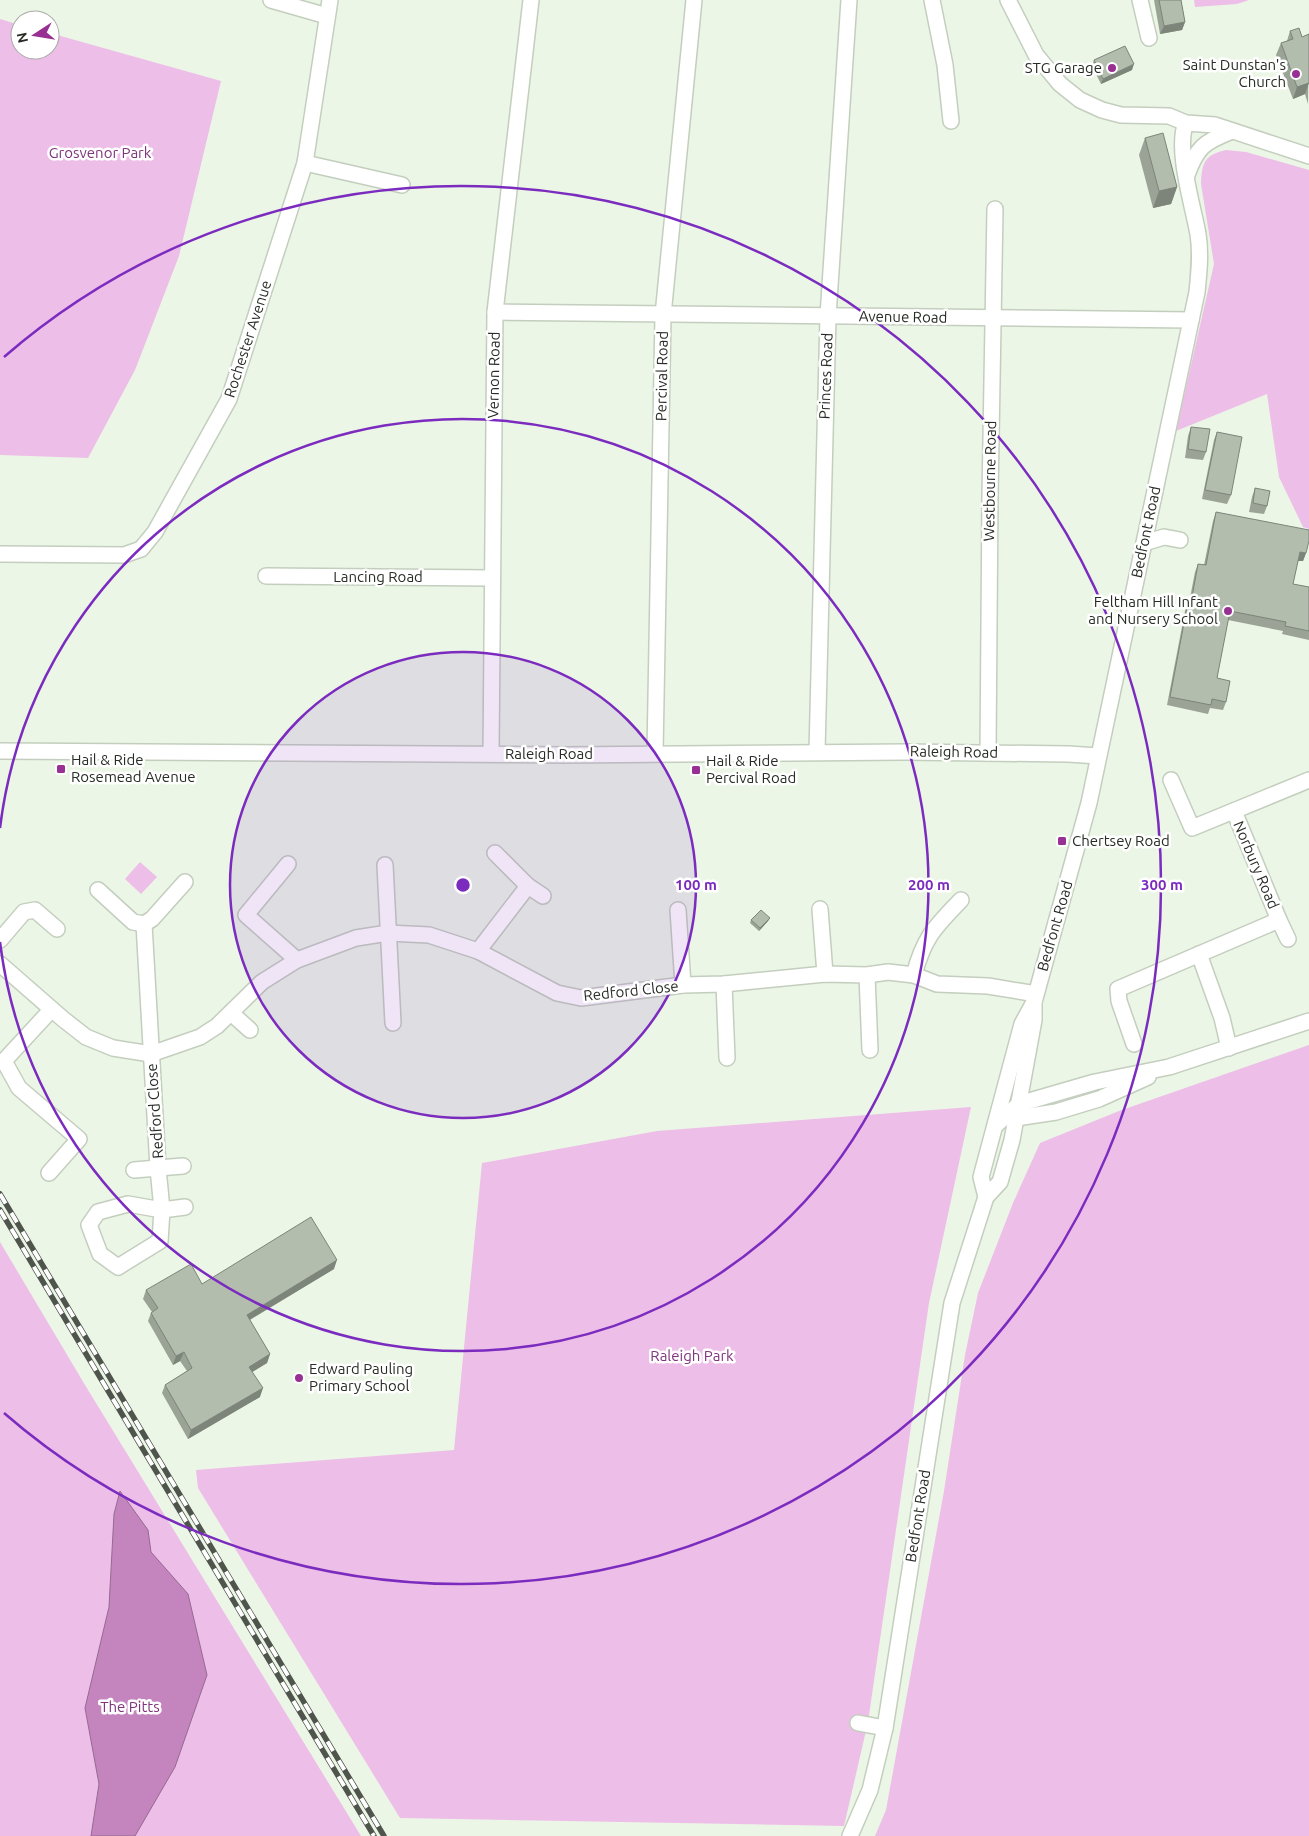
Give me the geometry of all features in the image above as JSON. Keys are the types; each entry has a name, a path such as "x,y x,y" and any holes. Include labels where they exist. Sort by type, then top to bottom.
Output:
{"street":[{"path":"270,0 328,16"},
{"name":"Rochester Avenue","path":"0,554 124,555 141,549 155,532 229,399 305,163 330,0"},
{"name":"Vernon Road","path":"491,753 491,578 495,312 531,0"},
{"name":"Percival Road","path":"655,753 663,315 694,0"},
{"name":"Princes Road","path":"816,752 828,316 849,0"},
{"path":"932,0 945,65 951,122"},
{"path":"1008,0 1036,55 1060,84 1080,100 1102,110 1121,115 1169,116 1186,123 1215,125 1309,156"},
{"path":"1140,0 1149,38"},
{"name":"Bedfont Road","path":"850,1836 870,1790 885,1728 951,1308 986,1197 1000,1182 1012,1108 1034,1020 1035,998 1089,803 1167,424 1191,320 1200,258 1182,136 1186,123"},
{"path":"1187,174 1193,158 1201,146 1211,139 1232,131"},
{"path":"305,163 402,185"},
{"name":"Westbourne Road","path":"988,752 992,318 995,209"},
{"name":"Avenue Road","path":"495,312 1191,320"},
{"path":"1144,543 1164,537 1180,540"},
{"name":"Lancing Road","path":"266,576 491,578"},
{"name":"Raleigh Road","path":"0,751 491,753 988,752 1098,756"},
{"name":"Norbury Road","path":"1171,780 1192,828 1309,780"},
{"name":"Norbury Road","path":"1234,811 1288,939"},
{"path":"495,853 528,886 543,896"},
{"path":"288,864 246,915 297,960"},
{"path":"385,865 394,1023"},
{"path":"98,890 133,922 144,924 152,919 185,882"},
{"path":"478,951 528,886"},
{"path":"914,974 921,950 930,933 961,900"},
{"path":"820,908 826,974"},
{"path":"0,940 24,912 34,910 57,930"},
{"path":"678,910 683,985"},
{"name":"Norbury Road","path":"1134,1044 1119,1001 1118,990 1279,920"},
{"path":"144,924 151,1054"},
{"name":"Redford Close","path":"0,964 51,1010 86,1037 113,1048 151,1054 200,1037 231,1012 262,982 297,960 356,938 388,933 428,935 478,951 553,998 581,998 683,985 724,984 826,974 867,975 888,972 914,974 937,984 988,986 1035,998"},
{"path":"1199,954 1222,1018 1229,1048"},
{"path":"867,975 870,1050"},
{"path":"724,984 727,1058"},
{"path":"49,1173 79,1139 19,1088 4,1061 51,1010"},
{"path":"231,1012 250,1030"},
{"path":"1012,1108 1056,1112 1099,1100 1169,1067 1309,1021"},
{"name":"Redford Close","path":"151,1054 158,1168"},
{"name":"Bedfont Road","path":"986,1197 981,1177 996,1125 1012,1108"},
{"name":"Redford Close","path":"134,1170 183,1166"},
{"path":"158,1168 162,1210 160,1241 118,1267 100,1254 89,1225 98,1212 128,1204 162,1210 185,1207"},
{"path":"858,1723 885,1728"}],"green space":[{"path":"1194,0 1249,0 1237,4 1195,7"},
{"name":"Grosvenor Park","path":"0,19 10,22 10,60 60,60 60,36 221,81 179,256 135,370 88,458 0,455"},
{"path":"1226,150 1246,152 1309,170 1309,529 1303,527 1279,477 1267,394 1176,431 1214,264 1201,184 1202,171 1209,157"},
{"path":"140,862 157,877 141,894 125,879"},
{"path":"1309,1045 1309,1836 875,1836 886,1810 944,1491 965,1355 978,1293 1013,1203 1040,1143 1119,1111"},
{"name":"Raleigh Park","path":"971,1107 929,1303 868,1722 844,1826 400,1818 198,1488 196,1470 454,1450 482,1163 657,1131"},
{"name":"The Pitts","path":"0,1242 85,1385 361,1836 0,1836"}],"shaded area":[{"path":"120,1491 148,1530 151,1552 188,1594 207,1675 175,1767 135,1836 91,1836 99,1784 85,1708 109,1607 114,1514"}],"building":[{"path":"1159,0 1181,0 1185,22 1164,26"},
{"name":"Saint Dunstan's Church","path":"1299,28 1302,37 1309,34 1309,83 1297,87 1281,43 1293,39 1290,31"},
{"name":"STG Garage","path":"1125,46 1134,64 1103,79 1094,60"},
{"path":"1163,133 1177,187 1159,191 1145,138"},
{"path":"1191,427 1210,429 1206,452 1188,449"},
{"path":"1217,432 1242,437 1231,495 1205,490"},
{"path":"1255,488 1270,491 1267,506 1253,503"},
{"path":"1216,512 1309,530 1306,553 1300,552 1293,584 1309,587 1309,631 1285,626 1286,622 1230,611 1217,678 1230,681 1226,702 1212,699 1211,705 1170,697 1188,602 1205,606 1207,600 1192,597 1198,564 1206,565"},
{"path":"761,910 770,918 760,928 751,920"},
{"path":"311,1217 337,1260 247,1315 270,1354 249,1367 263,1388 191,1430 165,1385 192,1368 184,1352 176,1356 151,1313 158,1308 146,1290 191,1264 202,1284"}],"railway":[{"path":"0,1194 384,1836"},
{"path":"0,1210 374,1836"}],"place":[{"name":"STG Garage","path":"1112,68"},
{"name":"Saint Dunstan's Church","path":"1296,74"},
{"name":"Feltham Hill Infant and Nursery School","path":"1228,611"},
{"name":"Hail & Ride Rosemead Avenue","path":"61,769"},
{"name":"Hail & Ride Percival Road","path":"696,770"},
{"name":"Chertsey Road","path":"1062,841"},
{"name":"Edward Pauling Primary School","path":"299,1378"}]}
